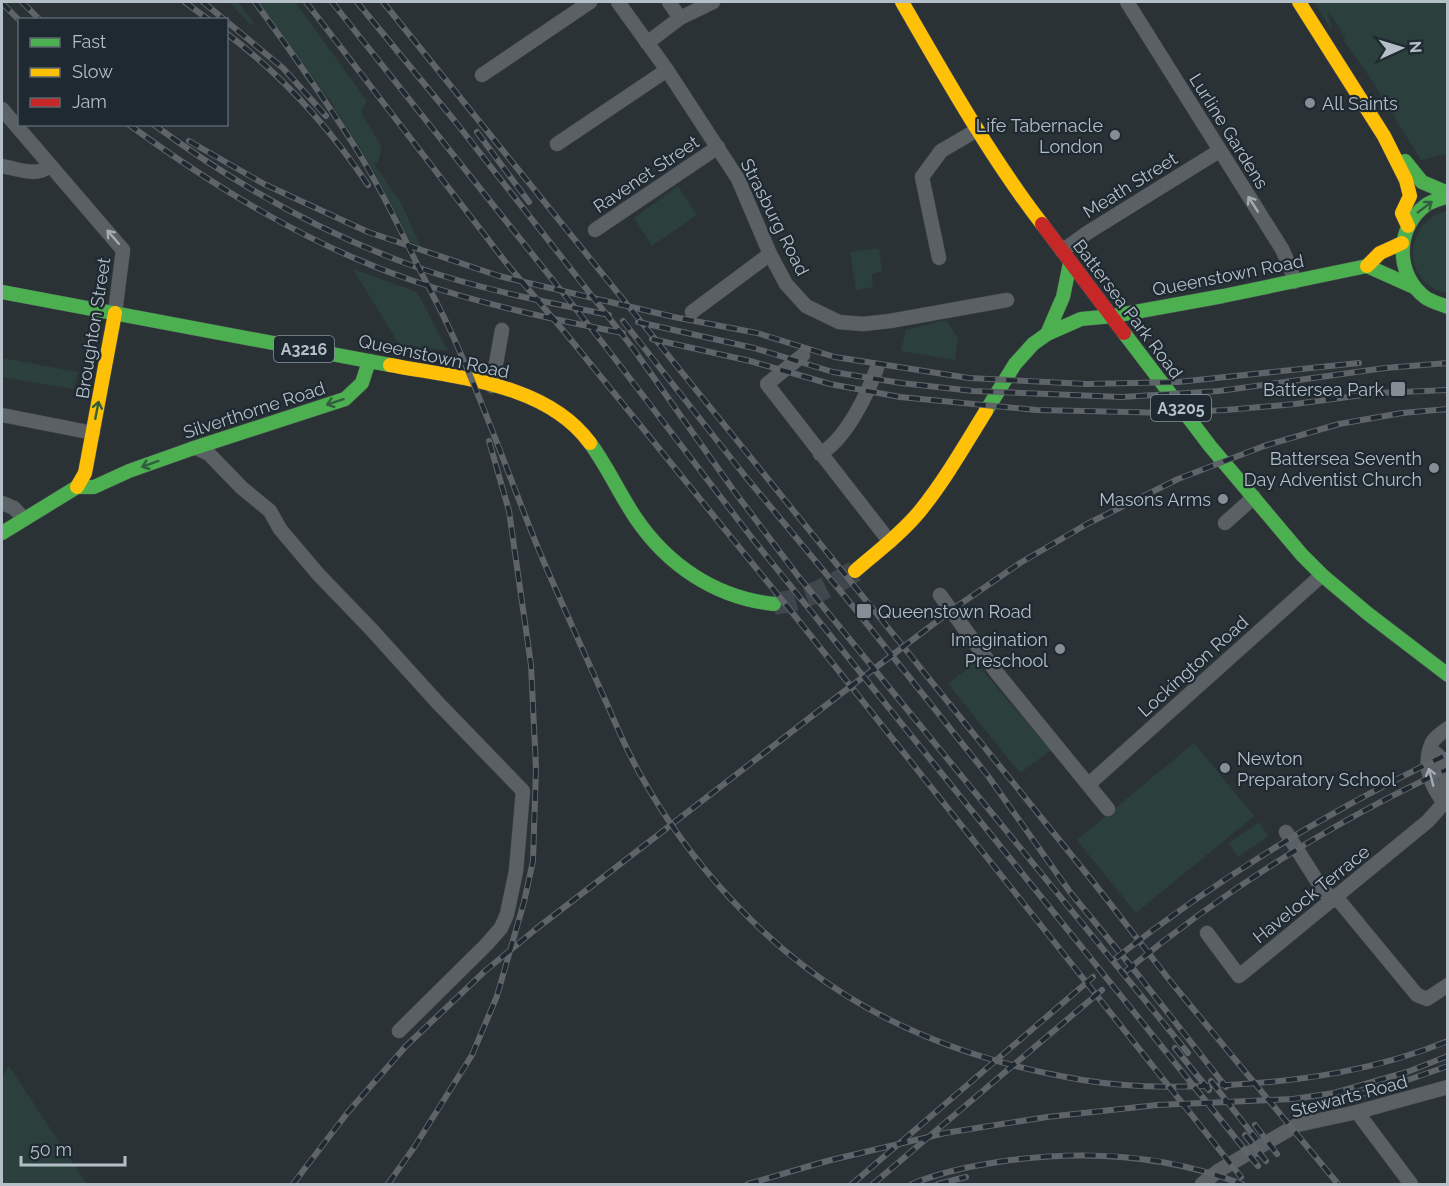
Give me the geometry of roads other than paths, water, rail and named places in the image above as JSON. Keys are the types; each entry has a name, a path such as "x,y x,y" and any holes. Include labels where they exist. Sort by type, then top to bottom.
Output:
{"main road":[{"name":"Battersea Park Road","path":"902,2 977,130 1017,192 1113,316 1146,363 1254,497 1302,555 1323,575 1367,613 1448,675"},
{"path":"1299,2 1384,136 1395,146 1422,182 1439,188 1448,195 1426,205 1408,226 1402,243 1402,262 1414,287"},
{"path":"1384,136 1387,149 1404,176 1410,191 1402,213 1408,226"},
{"name":"Queenstown Road","path":"855,572 890,542 923,506 1015,364 1033,344 1047,334 1081,320 1294,282 1367,266 1380,253 1402,243"},
{"path":"1047,334 1063,297 1066,257"},
{"path":"1367,266 1414,287 1427,299 1446,310"},
{"name":"Queenstown Road","path":"2,292 369,361 517,392 548,405 578,427 593,446 641,527 676,563 725,594 751,602 774,603"},
{"name":"Broughton Street","path":"77,487 85,473 115,313"},
{"name":"Silverthorne Road","path":"2,533 77,487 94,487 129,471 345,399 356,392 367,378 369,361"},
{"path":"89,454 97,463 109,469 129,471"}],"street":[{"path":"482,75 590,2"},
{"name":"Strasburg Road","path":"618,2 667,70 738,179 770,254 786,284 806,306 839,322 862,324 1007,300"},
{"path":"669,2 680,18"},
{"path":"647,43 680,18 713,2"},
{"name":"Lurline Gardens","path":"1127,2 1282,249 1294,282"},
{"path":"557,144 667,70"},
{"name":"Broughton Street","path":"2,109 123,250 115,313"},
{"path":"939,258 922,177 941,151 977,130"},
{"name":"Ravenet Street","path":"595,230 718,147"},
{"name":"Meath Street","path":"1066,257 1087,233 1219,151"},
{"path":"2,166 37,173 50,165"},
{"path":"692,312 770,254"},
{"path":"492,386 502,330"},
{"path":"802,355 767,384 890,542"},
{"path":"820,454 832,447 866,398 877,368"},
{"path":"2,415 93,433"},
{"path":"196,448 209,454 242,488 270,511 280,529 318,574 523,791 516,872 507,914 501,928 399,1031"},
{"path":"1225,523 1254,497"},
{"path":"2,503 14,508 24,519"},
{"name":"Lockington Road","path":"1089,784 1323,575"},
{"path":"940,595 997,673 1108,809"},
{"name":"Havelock Terrace","path":"1208,933 1239,976 1428,821 1446,805 1433,787 1426,759 1432,743 1448,728"},
{"path":"1286,832 1324,892 1341,903 1417,994 1427,999 1448,985"},
{"name":"Stewarts Road","path":"1202,1185 1218,1171 1298,1125 1357,1112 1448,1087"},
{"path":"1357,1112 1411,1185"}],"tunnel":[{"path":"774,604 796,600 816,592 855,571"}],"railway":[{"path":"22,2 38,18"},
{"path":"185,2 206,18"},
{"path":"203,2 222,18"},
{"path":"255,2 357,150 447,322 543,560 623,741 640,774 659,807 681,838 730,898 757,926 816,975 872,1011 898,1024 981,1056 1086,1081 1167,1087 1284,1081 1367,1067 1448,1041"},
{"path":"306,2 507,264 795,616 1241,1177"},
{"path":"332,2 602,342 752,538 1258,1166"},
{"path":"357,2 454,120 632,347 734,491 798,576 1188,1053"},
{"path":"383,2 1094,883 1171,982 1338,1184"},
{"path":"2,3 18,19"},
{"path":"228,23 283,68 326,116"},
{"path":"228,35 266,66 321,122 368,185"},
{"path":"131,126 194,170 264,213 373,266 437,289 489,304 623,333"},
{"path":"156,126 249,188 317,225 386,256 468,283 609,315"},
{"path":"477,132 529,202"},
{"path":"189,141 264,184 368,232 499,276 674,317 757,333 835,357 969,378 1087,384 1178,382 1359,363"},
{"path":"623,321 745,476 847,599 988,776 1070,892 1226,1087"},
{"path":"638,322 754,348 833,372 973,391 1122,397 1219,391 1385,368 1448,363"},
{"path":"652,339 750,361 830,384 900,397 1036,410 1173,413 1295,404 1378,393 1448,390"},
{"path":"293,1184 348,1112 406,1046 485,971 838,696 956,607 1020,563 1087,524 1178,479 1264,446 1339,424 1402,413 1448,409"},
{"path":"388,1184 415,1146 472,1055 497,996 524,902 533,861 536,768 531,665 509,511 489,441"},
{"path":"1116,958 1194,900 1276,847 1361,798 1448,754"},
{"path":"1126,971 1201,913 1280,860 1363,812 1448,769"},
{"path":"852,1184 1093,977"},
{"path":"873,1184 1102,990"},
{"path":"1175,1048 1209,1090"},
{"path":"748,1184 827,1161 945,1133 1047,1117 1157,1105 1293,1099 1334,1093 1407,1072 1448,1056"},
{"path":"1355,1095 1376,1091 1448,1066"},
{"path":"1211,1081 1257,1140"},
{"path":"1255,1125 1277,1154"},
{"path":"1245,1135 1266,1161"},
{"path":"912,1184 948,1172 986,1164 1070,1155 1128,1157 1157,1161 1214,1174 1242,1184"},
{"path":"938,1184 966,1177"}],"place":[{"name":"All Saints","path":"1310,103"},
{"name":"Life Tabernacle London","path":"1115,135"},
{"name":"Battersea Park","path":"1398,389"},
{"name":"Battersea Seventh Day Adventist Church","path":"1434,468"},
{"name":"Masons Arms","path":"1223,499"},
{"name":"Queenstown Road","path":"864,611"},
{"name":"Imagination Preschool","path":"1060,649"},
{"name":"Newton Preparatory School","path":"1225,768"}]}
